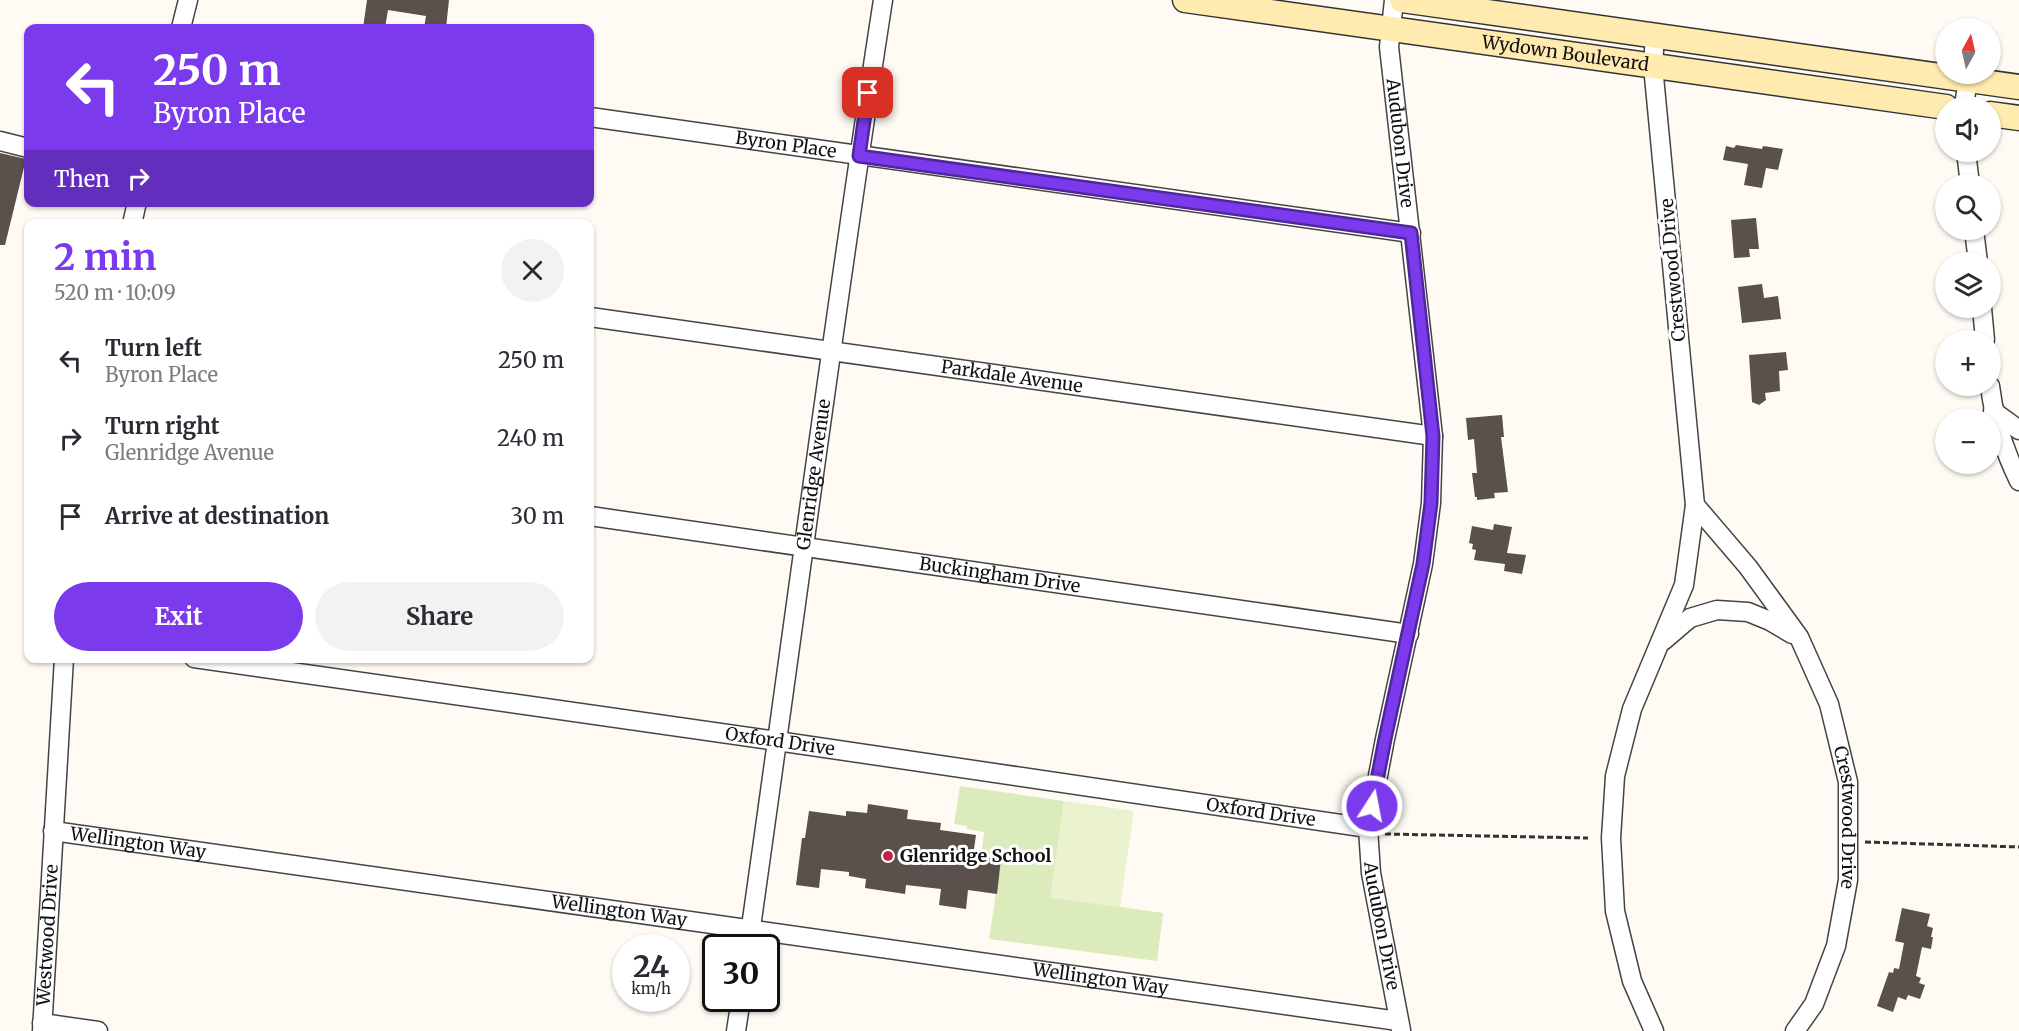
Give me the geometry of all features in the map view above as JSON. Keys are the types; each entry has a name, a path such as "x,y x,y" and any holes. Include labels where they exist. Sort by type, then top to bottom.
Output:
{"street":[{"path":"182,24 188,0"},
{"name":"Glenridge Avenue","path":"750,934 803,546 883,0"},
{"name":"Wydown Boulevard","path":"1185,0 1935,105"},
{"name":"Audubon Drive","path":"1394,0 1389,47 1433,436 1431,503 1423,564 1385,739 1368,831 1371,873 1399,1026"},
{"name":"Wydown Boulevard","path":"1402,0 1430,2 1935,75"},
{"path":"1421,33 1430,2"},
{"name":"Crestwood Drive","path":"1654,1031 1632,981 1615,911 1611,838 1616,776 1632,709 1684,585 1695,505 1653,66 1655,35"},
{"name":"Wydown Boulevard","path":"1997,84 2019,87"},
{"path":"2001,116 2019,118"},
{"name":"Byron Place","path":"594,118 1411,233"},
{"path":"0,141 24,147"},
{"name":"Parkdale Avenue","path":"594,318 1433,436"},
{"path":"2001,417 2019,430"},
{"path":"2001,438 2006,455 2019,481"},
{"name":"Crestwood Drive","path":"1695,505 1748,567 1799,637 1829,704 1848,783 1848,879 1836,946 1814,1004 1795,1031"},
{"name":"Buckingham Drive","path":"594,517 1409,634"},
{"name":"Crestwood Drive","path":"1660,643 1690,618 1717,610 1748,612 1799,637"},
{"name":"Westwood Drive","path":"42,1027 64,663"},
{"name":"Oxford Drive","path":"229,663 777,741 1368,831"},
{"name":"Wellington Way","path":"53,831 711,934"},
{"name":"Wellington Way","path":"780,944 1399,1026"},
{"path":"736,1031 739,1012"},
{"path":"42,1027 98,1031"}],"path":[{"path":"1368,831 1588,838"},
{"path":"1848,842 2019,847"}],"green space":[{"path":"960,786 1064,801 1051,897 1163,913 1157,961 989,939 1001,860 981,857 984,832 954,824"},
{"path":"1064,801 1134,811 1120,907 1050,898"}],"building":[{"path":"367,0 449,0 446,24 425,24 426,16 388,10 386,24 364,24"},
{"path":"1736,145 1783,149 1778,170 1766,168 1762,188 1744,185 1748,164 1723,160 1726,146 1734,148"},
{"path":"0,153 24,159 24,167 5,245 0,245"},
{"path":"1756,218 1759,249 1749,249 1750,257 1734,258 1731,220"},
{"path":"1762,284 1764,298 1778,296 1781,319 1742,323 1738,287"},
{"path":"1786,352 1788,370 1779,371 1780,391 1765,393 1766,400 1759,405 1752,402 1749,355"},
{"path":"1502,415 1504,437 1501,437 1508,492 1494,493 1495,498 1477,500 1472,473 1477,473 1474,439 1468,440 1466,418"},
{"path":"1494,524 1512,527 1507,553 1526,555 1522,574 1504,571 1505,564 1474,560 1476,550 1472,549 1473,544 1469,543 1472,526 1493,530"},
{"name":"Glenridge School","path":"868,804 908,810 907,819 941,823 940,830 976,835 973,856 1001,859 997,894 968,890 966,909 939,905 941,889 906,885 905,894 865,888 866,879 849,876 849,872 821,869 819,888 796,885 802,838 805,838 809,811 846,816 846,811 867,813"},
{"path":"1902,908 1930,914 1927,926 1933,928 1931,937 1933,937 1931,949 1922,947 1916,976 1921,978 1919,983 1925,985 1920,999 1908,995 1906,1000 1898,997 1893,1012 1877,1006 1889,972 1893,973 1894,968 1899,969 1904,943 1895,941"}],"place":[{"name":"Glenridge School","path":"888,856"}],"route":[{"path":"868,93 859,156 1411,233 1433,436 1431,503 1423,564 1372,806"}]}
